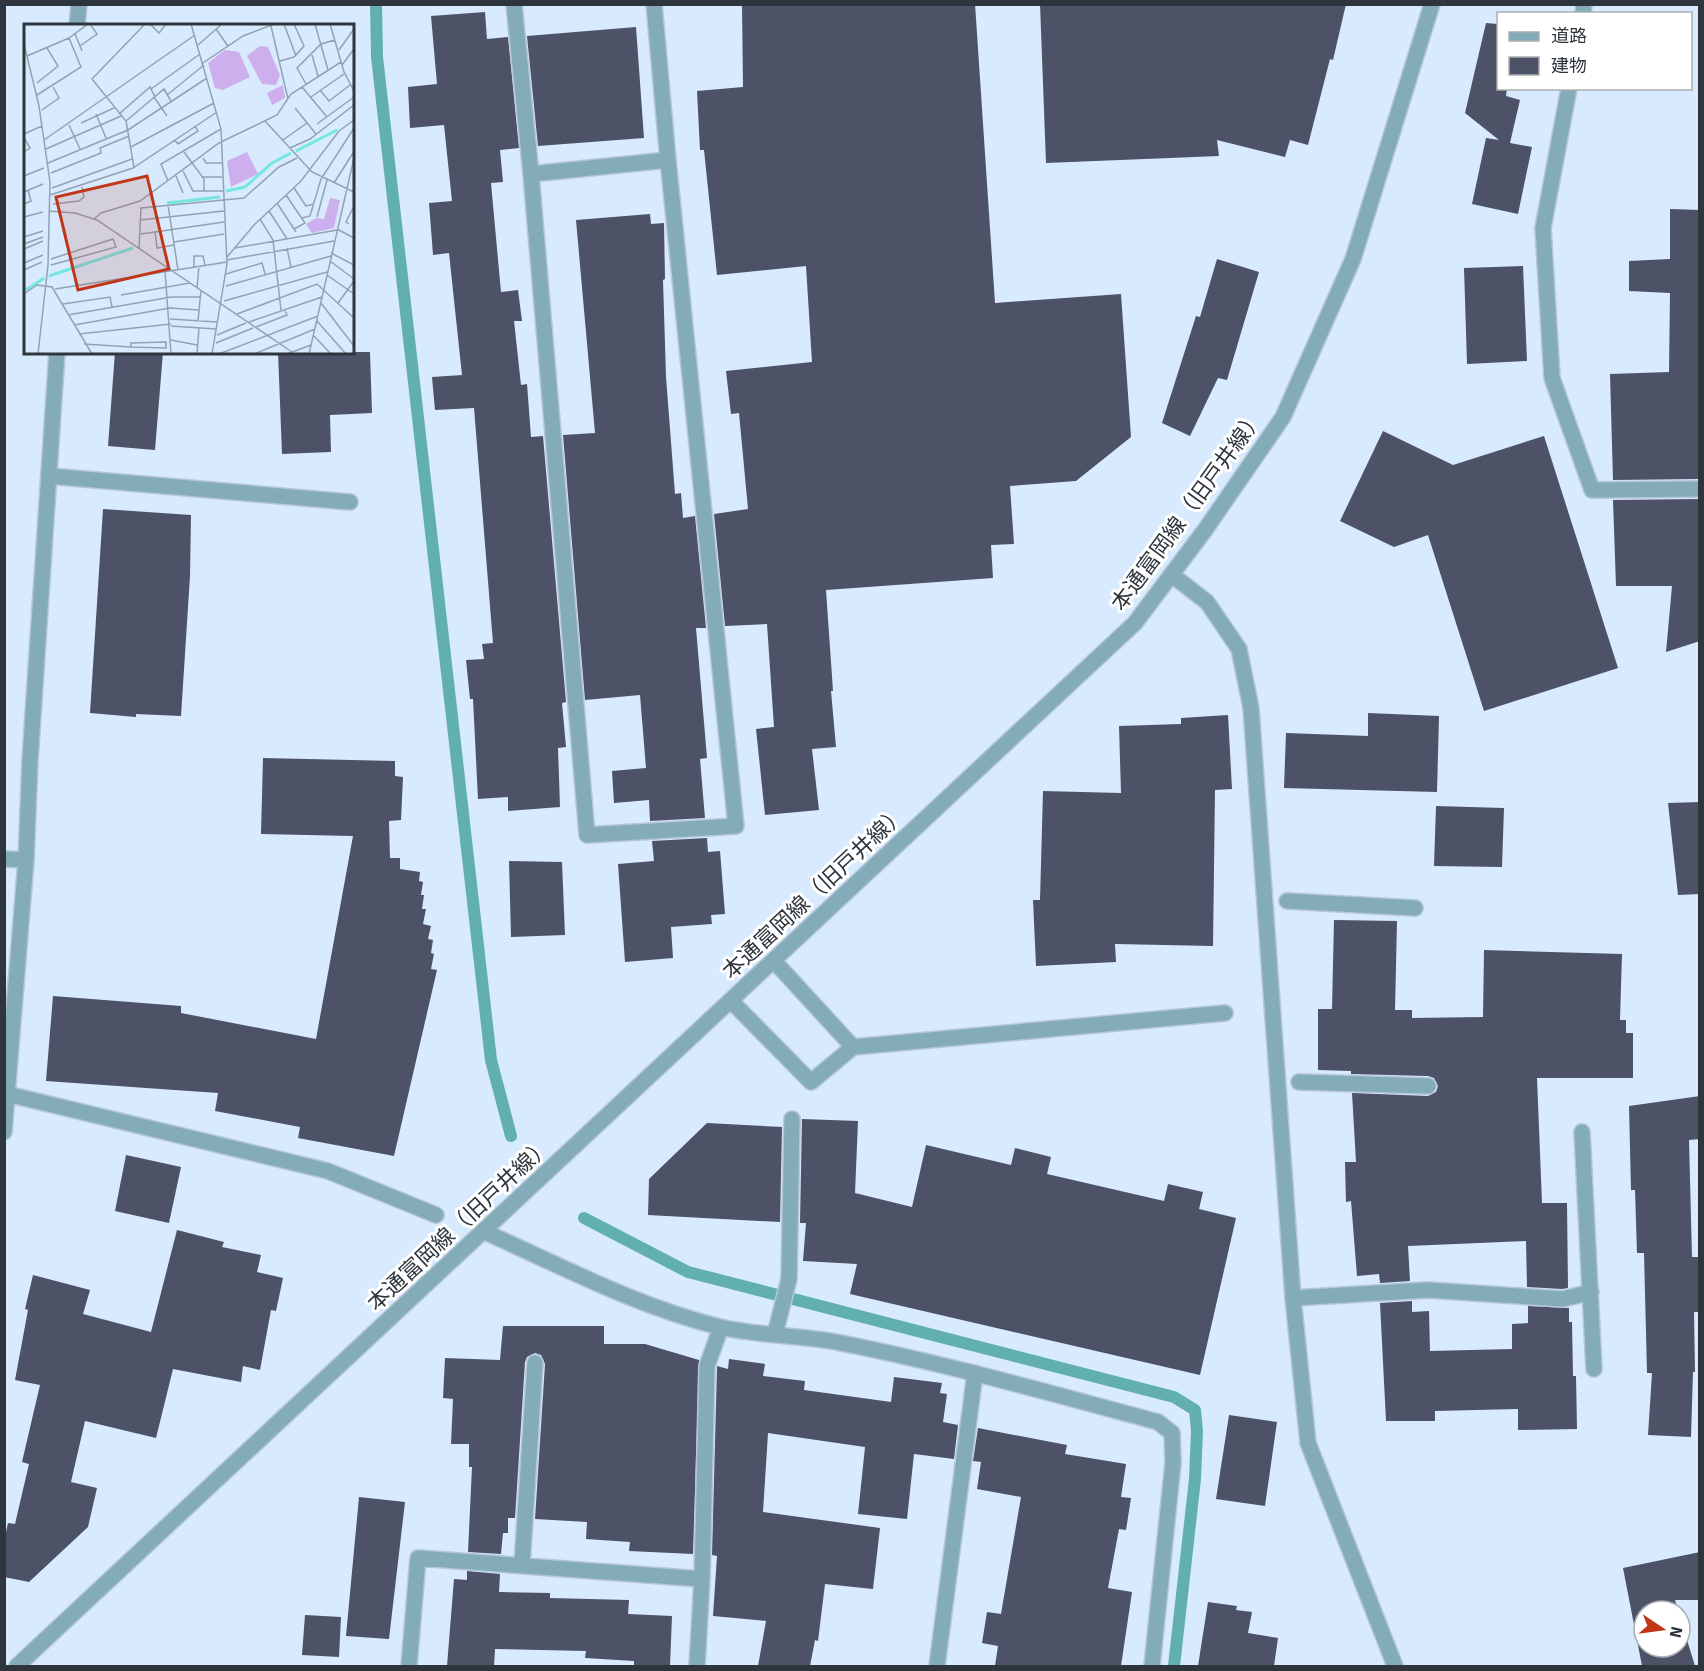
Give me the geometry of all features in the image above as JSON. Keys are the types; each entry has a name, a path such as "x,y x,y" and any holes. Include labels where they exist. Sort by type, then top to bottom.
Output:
{"street":[{"path":"78,24 79,4"},
{"path":"514,4 531,174 587,835 736,826 654,4"},
{"name":"本通富岡線（旧戸井線）","path":"17,1666 485,1232 1135,623 1205,530 1283,417 1353,258 1432,4"},
{"path":"1569,90 1543,228 1552,378 1592,490 1700,489"},
{"path":"531,174 668,160"},
{"path":"4,1132 26,860 30,760 57,354"},
{"path":"49,476 350,502"},
{"path":"1172,575 1207,602 1239,649 1251,708 1293,1298 1308,1443 1395,1666"},
{"path":"4,859 26,860"},
{"path":"1287,901 1414,908"},
{"path":"774,961 853,1047"},
{"path":"731,1001 811,1082 853,1047 1225,1013"},
{"path":"1299,1082 1428,1086"},
{"path":"7,1094 328,1171 436,1215"},
{"path":"776,1328 789,1278 792,1119"},
{"path":"1582,1132 1594,1369"},
{"path":"485,1232 626,1295 721,1328 776,1328 975,1373 1158,1422 1172,1432 1173,1463 1152,1666"},
{"path":"1293,1298 1428,1290 1563,1299 1591,1292"},
{"path":"697,1666 702,1579 707,1366 721,1328"},
{"path":"522,1565 535,1363"},
{"path":"937,1666 975,1373"},
{"path":"409,1666 418,1558 702,1579"}],"building":[{"path":"742,4 975,4 995,303 1121,294 1131,437 1076,481 1010,486 1014,544 991,545 993,578 826,590 836,747 812,749 819,810 765,815 756,729 774,727 767,624 725,626 714,514 748,509 739,413 731,414 726,371 812,362 806,266 717,275 704,150 700,150 697,91 743,87"},
{"path":"1040,4 1346,4 1333,60 1330,59 1308,145 1290,140 1285,157 1217,140 1219,156 1046,163"},
{"path":"485,12 487,39 508,37 519,148 500,150 503,182 491,183 501,292 518,290 522,321 514,321 521,385 527,384 531,437 543,436 566,702 562,703 566,747 558,748 560,807 508,811 508,797 478,799 473,699 470,699 466,660 484,659 482,644 493,643 474,408 435,410 432,377 462,375 449,253 433,255 429,203 452,201 444,125 410,128 408,87 437,84 431,16"},
{"path":"1486,23 1497,24 1497,90 1507,90 1506,96 1520,100 1510,143 1532,147 1518,214 1472,204 1486,138 1499,140 1465,113"},
{"path":"636,27 644,138 538,146 527,36"},
{"path":"1670,209 1700,210 1700,479 1613,480 1610,374 1669,372 1670,293 1629,291 1629,261 1670,259"},
{"path":"650,214 651,224 664,223 666,377 675,494 681,493 683,518 695,516 706,628 696,628 707,758 700,759 705,818 650,821 649,800 614,803 612,771 646,768 640,695 585,700 563,435 595,433 576,220"},
{"path":"1217,259 1259,272 1227,380 1218,378 1190,436 1162,423 1196,316 1200,317"},
{"path":"1523,266 1527,361 1467,364 1464,268"},
{"path":"370,352 372,413 330,415 331,452 282,454 278,354"},
{"path":"115,354 163,354 155,450 108,446"},
{"path":"1383,431 1453,465 1544,436 1618,668 1484,711 1428,535 1394,547 1340,521"},
{"path":"1700,499 1700,641 1666,652 1672,586 1616,586 1613,500"},
{"path":"103,509 191,515 190,576 181,716 136,714 136,717 90,713"},
{"path":"1368,713 1439,716 1437,792 1284,788 1286,733 1368,736"},
{"path":"1228,715 1232,789 1215,790 1213,946 1115,944 1116,962 1036,966 1033,900 1040,900 1043,791 1121,793 1119,726 1181,724 1181,718"},
{"path":"263,758 395,761 395,776 403,777 401,820 389,821 390,858 400,858 400,869 420,872 419,881 423,882 421,895 424,895 422,909 426,909 423,924 431,926 428,939 433,940 431,953 434,954 431,969 437,970 394,1156 298,1138 300,1127 215,1111 218,1093 46,1081 53,996 181,1006 181,1013 316,1039 353,836 261,834"},
{"path":"1700,802 1700,894 1678,895 1668,803"},
{"path":"1436,806 1504,808 1502,867 1434,866"},
{"path":"707,838 708,852 720,851 725,914 711,915 712,924 671,927 673,958 625,962 618,864 654,861 652,841"},
{"path":"509,861 562,862 565,935 511,937"},
{"path":"1334,920 1397,921 1395,1010 1412,1010 1412,1018 1483,1017 1484,950 1622,954 1620,1020 1626,1020 1626,1033 1633,1033 1633,1078 1537,1078 1542,1203 1567,1203 1568,1288 1527,1287 1526,1241 1408,1246 1410,1281 1380,1283 1379,1274 1357,1276 1351,1201 1346,1202 1345,1162 1356,1162 1352,1093 1428,1096 1436,1092 1438,1086 1434,1078 1428,1076 1351,1074 1351,1071 1318,1070 1318,1009 1332,1009"},
{"path":"1700,1096 1700,1139 1689,1140 1692,1257 1700,1257 1700,1312 1694,1312 1695,1372 1693,1372 1691,1437 1648,1435 1652,1373 1647,1373 1644,1253 1637,1253 1635,1190 1631,1190 1629,1106"},
{"path":"802,1119 858,1121 855,1193 912,1207 926,1145 1011,1165 1015,1148 1051,1157 1047,1174 1164,1201 1168,1184 1203,1192 1199,1209 1236,1218 1200,1375 850,1294 857,1264 803,1261 806,1223 800,1223"},
{"path":"707,1123 782,1127 780,1222 648,1215 649,1179"},
{"path":"126,1155 181,1167 169,1223 115,1211"},
{"path":"177,1230 224,1242 222,1247 261,1255 257,1272 283,1278 276,1311 271,1310 260,1370 243,1366 241,1382 173,1369 156,1438 85,1421 71,1482 97,1488 88,1527 29,1582 4,1577 4,1541 8,1523 15,1524 29,1464 22,1462 40,1385 15,1380 28,1310 25,1309 33,1275 90,1290 83,1314 151,1332"},
{"path":"1412,1301 1412,1312 1429,1311 1430,1351 1512,1349 1512,1324 1528,1323 1528,1306 1569,1308 1569,1322 1572,1322 1573,1376 1576,1376 1577,1429 1518,1430 1518,1409 1435,1411 1435,1421 1386,1421 1380,1303"},
{"path":"503,1326 604,1326 604,1344 645,1344 699,1360 693,1554 629,1551 630,1542 586,1539 587,1522 535,1519 545,1364 541,1355 535,1353 527,1357 525,1362 515,1518 508,1518 508,1533 503,1533 501,1554 468,1552 472,1467 469,1467 469,1444 451,1444 453,1399 443,1398 445,1358 500,1360"},
{"path":"729,1359 765,1364 763,1376 805,1381 804,1390 891,1402 894,1377 942,1383 940,1393 947,1394 943,1422 958,1425 954,1459 914,1454 907,1519 858,1514 865,1447 768,1433 763,1512 880,1528 873,1589 825,1584 818,1641 815,1640 810,1666 758,1666 766,1621 713,1616 717,1556 712,1555 717,1366 728,1369"},
{"path":"1229,1415 1277,1422 1265,1506 1216,1499"},
{"path":"978,1428 1067,1445 1065,1454 1126,1464 1121,1497 1131,1498 1126,1530 1119,1529 1108,1588 1132,1592 1121,1666 995,1666 998,1646 982,1643 987,1612 1001,1614 1021,1497 977,1489 981,1462 973,1461"},
{"path":"359,1497 405,1502 389,1639 346,1636"},
{"path":"1700,1552 1700,1600 1632,1599 1632,1614 1623,1568"},
{"path":"467,1571 500,1574 499,1592 550,1593 550,1598 629,1600 628,1614 672,1616 670,1666 634,1666 634,1661 585,1658 586,1651 495,1649 494,1666 447,1666 454,1579 467,1580"},
{"path":"1208,1602 1237,1606 1236,1610 1252,1612 1248,1633 1278,1638 1274,1666 1198,1666"},
{"path":"305,1615 341,1617 339,1657 302,1655"},
{"path":"1692,1656 1695,1666 1642,1666 1641,1659 1692,1659"}],"waterway":[{"path":"376,4 377,57 491,1060 511,1136"},
{"path":"584,1218 688,1272 1174,1397 1195,1410 1197,1431 1195,1479 1174,1666"}]}
